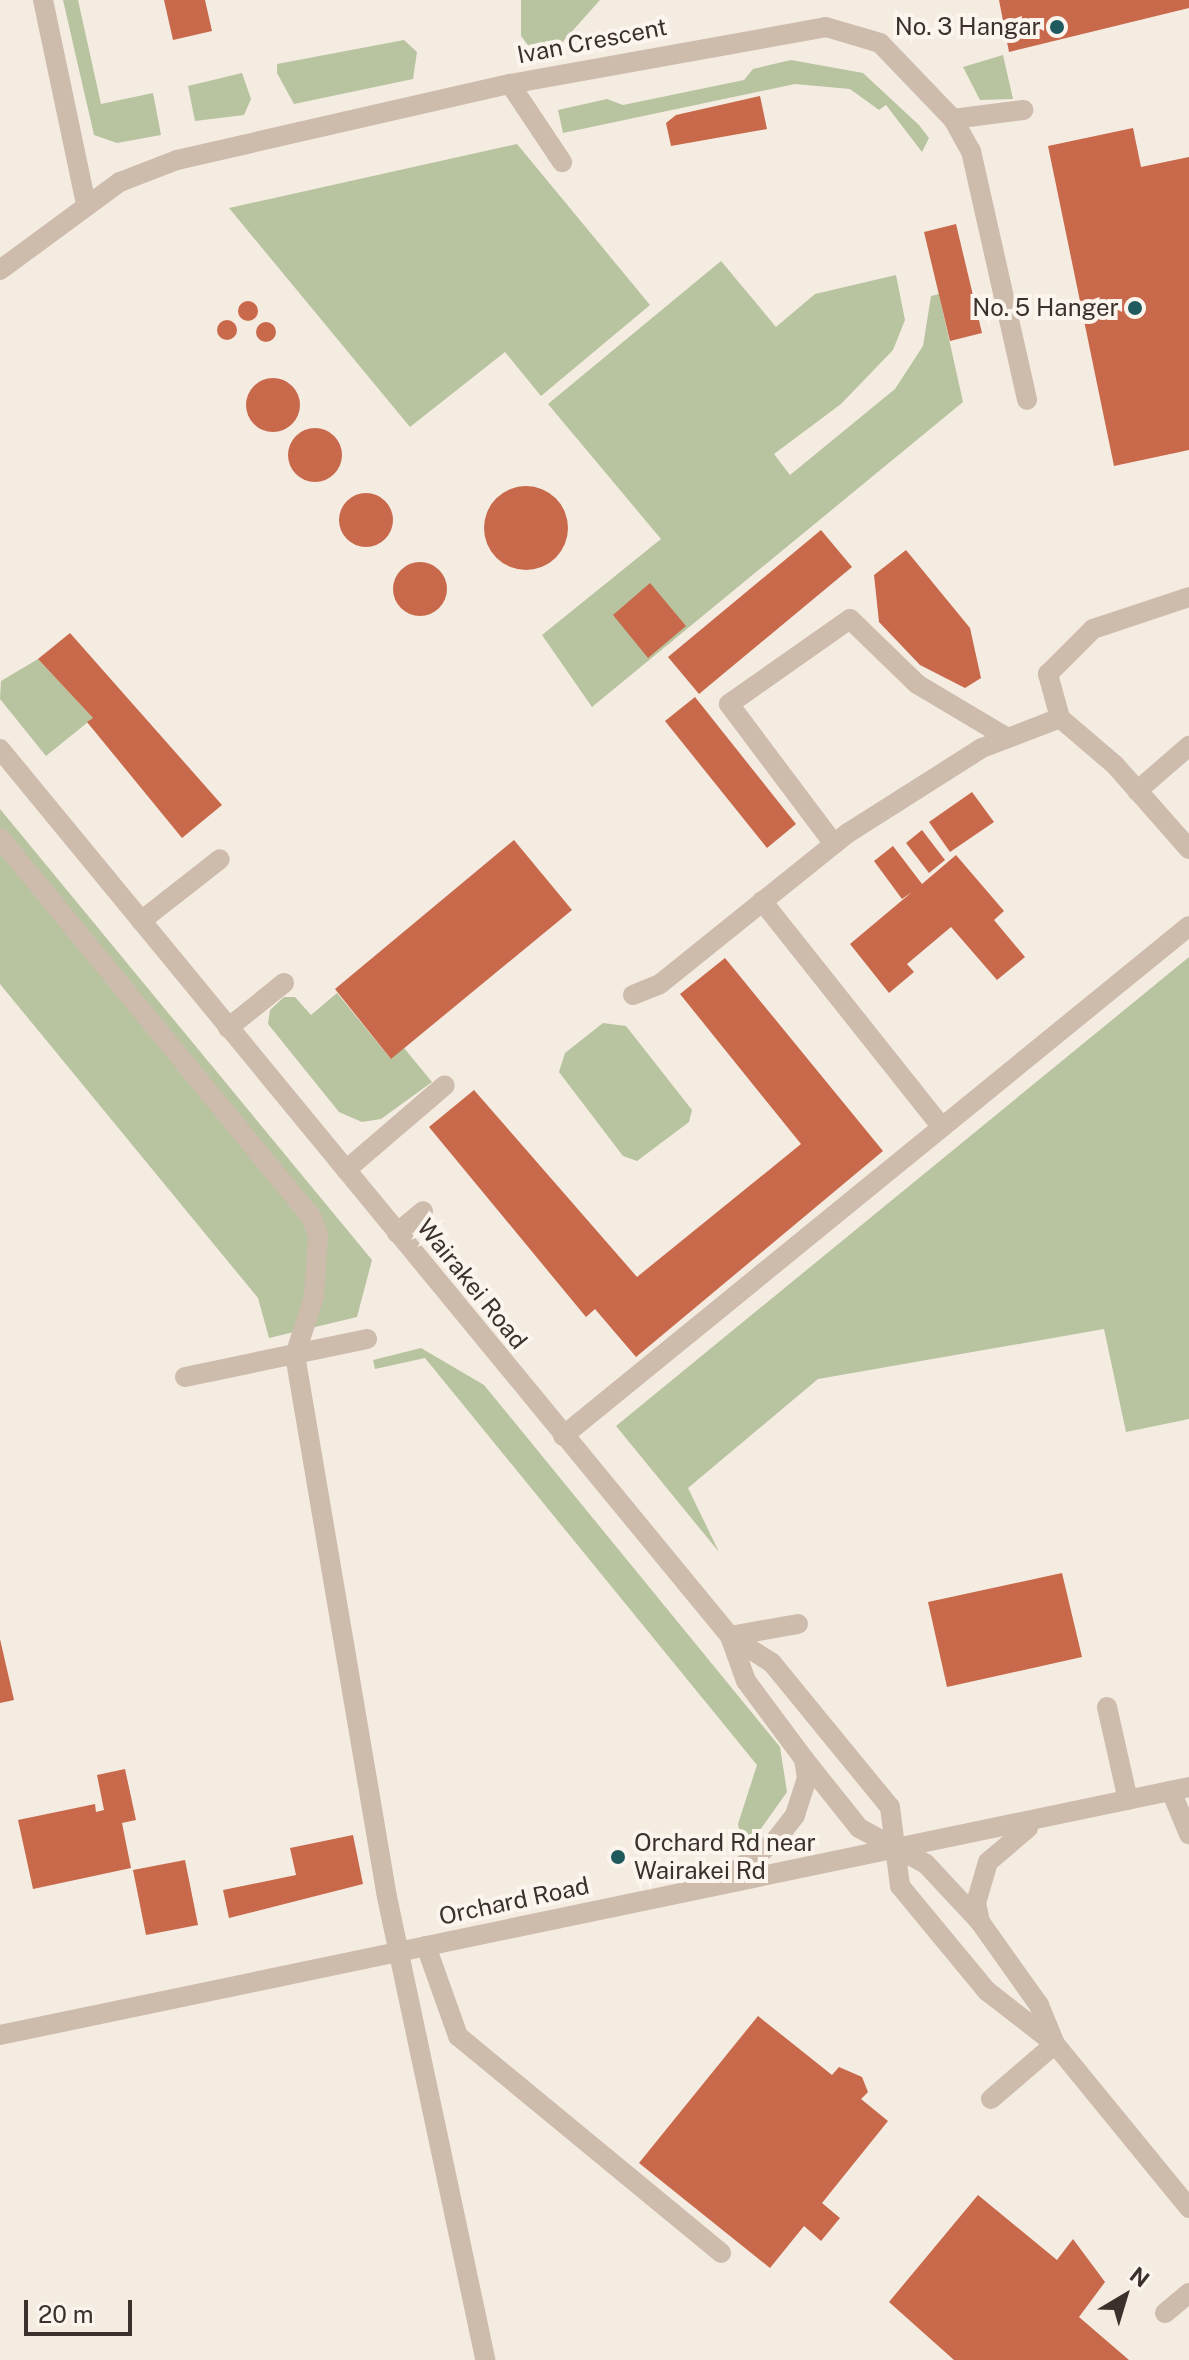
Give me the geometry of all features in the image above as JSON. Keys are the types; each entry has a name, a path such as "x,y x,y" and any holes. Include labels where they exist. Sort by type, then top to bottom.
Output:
{"street":[{"path":"43,0 86,204"},
{"name":"Ivan Crescent","path":"0,270 86,204 177,160 510,84 826,27 880,43 953,119 984,185 1027,400"},
{"path":"510,84 562,162"},
{"path":"953,119 1023,110"},
{"path":"1189,597 1093,629 1048,674 1060,718 1137,791 1189,849"},
{"path":"834,844 729,704 850,619 917,684 1006,737"},
{"path":"633,995 660,984 834,844 1006,737 1060,718"},
{"path":"1137,791 1189,746"},
{"name":"Wairakei Road","path":"0,749 730,1636 772,1663 890,1807 898,1848 900,1886 987,1991 1055,2044 1189,2208"},
{"path":"0,838 311,1216 319,1267 295,1355 398,1952 485,2360"},
{"path":"141,921 220,859"},
{"path":"762,901 942,1127"},
{"path":"563,1436 1189,926"},
{"path":"228,1028 284,983"},
{"path":"346,1170 445,1085"},
{"path":"397,1233 423,1211"},
{"path":"185,1377 367,1339"},
{"path":"798,1624 730,1636 746,1681 859,1828 926,1864 980,1922 1039,2005 1055,2044 991,2099"},
{"path":"1107,1707 1128,1800"},
{"path":"714,1886 775,1841 795,1815 804,1759"},
{"path":"1180,1789 1189,1834"},
{"name":"Orchard Road","path":"0,2035 1040,1821 1180,1789"},
{"name":"Orchard Road","path":"980,1922 976,1903 988,1862 1040,1821"},
{"path":"426,1946 458,2036 721,2253"},
{"path":"1165,2313 1189,2293"}],"green space":[{"path":"63,0 78,0 101,104 153,93 161,135 117,143 94,135"},
{"path":"521,0 600,0 559,46 534,53 521,36"},
{"path":"404,40 417,52 413,79 294,104 277,73 277,64"},
{"path":"1003,55 1013,99 980,100 963,67"},
{"path":"791,60 863,73 929,138 922,152 886,105 879,110 850,89 795,84 563,133 558,110 607,99 623,105 744,80 753,69"},
{"path":"242,73 251,99 244,115 195,121 188,86"},
{"path":"517,144 650,305 541,396 505,352 410,427 229,208"},
{"path":"721,261 776,327 815,294 896,275 905,320 893,350 841,404 774,454 790,475 895,389 923,346 931,296 939,294 963,402 592,707 542,635 661,539 548,404"},
{"path":"38,659 93,718 46,756 0,699 1,681"},
{"path":"0,809 372,1260 357,1317 269,1338 258,1298 0,984"},
{"path":"1189,957 1189,1419 1126,1432 1104,1329 818,1379 688,1488 719,1552 616,1426"},
{"path":"337,993 390,1058 404,1048 432,1082 381,1119 362,1122 339,1112 268,1024 270,1010 284,997 295,997 311,1015"},
{"path":"603,1023 626,1026 692,1110 689,1122 637,1161 623,1156 559,1072 565,1053"},
{"path":"421,1348 484,1385 780,1747 787,1792 760,1830 741,1838 738,1824 757,1765 425,1358 375,1369 373,1360"}],"building":[{"path":"164,0 205,0 212,31 173,40"},
{"name":"No. 3 Hangar","path":"999,0 1189,0 1189,8 1009,52"},
{"path":"760,96 767,129 671,146 666,123 676,115"},
{"name":"No. 5 Hanger","path":"1133,128 1141,167 1189,157 1189,450 1114,466 1048,146"},
{"path":"956,224 982,333 950,341 924,232"},
{"path":"248,301 255,304 258,311 255,318 248,321 241,318 238,311 241,304"},
{"path":"227,320 234,323 237,330 234,337 227,340 220,337 217,330 220,323"},
{"path":"266,322 273,325 276,332 273,339 266,342 259,339 256,332 259,325"},
{"path":"273,378 292,386 300,405 292,424 273,432 254,424 246,405 254,386"},
{"path":"315,428 334,436 342,455 334,474 315,482 296,474 288,455 296,436"},
{"path":"518,486 534,486 550,493 561,504 568,528 565,544 556,558 534,570 518,570 502,563 491,552 484,536 484,520 491,504 502,493"},
{"path":"366,493 385,501 393,520 385,539 366,547 347,539 339,520 347,501"},
{"path":"821,530 852,567 699,694 668,657"},
{"path":"906,550 970,628 981,678 965,688 920,665 879,622 874,575"},
{"path":"420,562 439,570 447,589 439,608 420,616 401,608 393,589 401,570"},
{"path":"650,583 686,626 648,658 613,615"},
{"path":"70,633 222,805 182,838 87,722 93,718 38,659"},
{"path":"695,697 796,824 767,848 665,721"},
{"path":"972,792 994,822 950,852 929,822"},
{"path":"922,830 945,860 929,873 906,843"},
{"path":"514,840 572,910 391,1059 335,989"},
{"path":"893,846 922,884 956,855 1004,911 994,920 1025,957 997,980 951,927 907,964 914,972 889,993 850,944 912,892 902,899 874,861"},
{"path":"725,958 883,1151 636,1357 595,1309 586,1317 429,1127 474,1090 637,1277 801,1144 680,994"},
{"path":"1062,1573 1082,1657 947,1687 928,1602"},
{"path":"0,1639 14,1700 0,1703"},
{"path":"125,1769 136,1820 122,1823 131,1868 33,1889 18,1820 95,1804 96,1812 104,1810 97,1775"},
{"path":"353,1835 363,1884 229,1918 223,1890 296,1875 290,1848"},
{"path":"185,1860 198,1925 146,1935 133,1870"},
{"path":"758,2016 832,2075 839,2067 862,2077 868,2092 861,2099 888,2121 822,2203 840,2218 821,2241 804,2226 770,2268 639,2163"},
{"path":"978,2195 1057,2260 1073,2239 1105,2282 1079,2317 1129,2360 954,2360 889,2302"}],"place":[{"name":"No. 3 Hangar","path":"1057,27"},
{"name":"No. 5 Hanger","path":"1135,308"},
{"name":"Orchard Rd near Wairakei Rd","path":"618,1857"}]}
